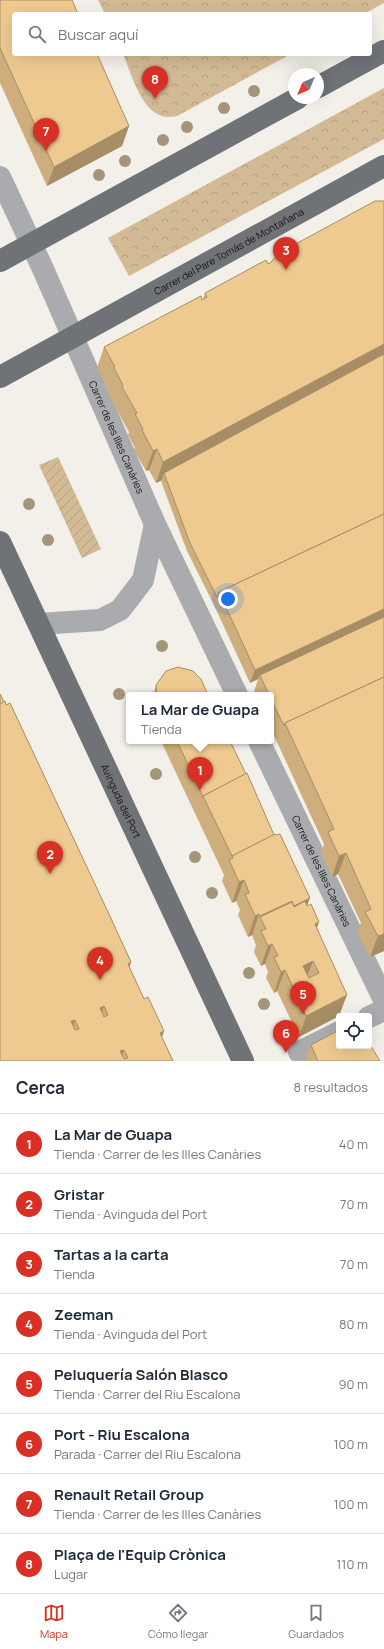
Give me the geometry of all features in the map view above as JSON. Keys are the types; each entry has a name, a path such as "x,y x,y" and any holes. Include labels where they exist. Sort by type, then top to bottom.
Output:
{"main road":[{"path":"324,84 384,51"},
{"path":"0,262 288,103"},
{"name":"Carrer del Pare Tomás de Montañana","path":"0,376 384,166"},
{"name":"Avinguda del Port","path":"0,542 243,1061"}],"street":[{"name":"Carrer de les Illes Canàries","path":"0,177 72,336 154,524 236,692"},
{"path":"39,624 100,620 120,610 143,580 154,524"},
{"name":"Carrer de les Illes Canàries","path":"260,744 384,1000"},
{"path":"372,1016 384,1010"},
{"path":"299,1052 336,1034"}],"green space":[{"path":"98,0 384,0 384,3 368,12 104,12"},
{"path":"124,56 287,56 177,116 166,117 156,113 141,97"},
{"path":"384,88 384,139 129,276 108,238"},
{"path":"58,457 101,549 82,558 39,465"}],"building":[{"path":"0,0 72,0 77,12 12,12 12,56 98,56 129,126 54,167 0,48"},
{"path":"375,201 384,201 384,344 163,462 157,449 153,451 142,430 143,429 135,414 137,413 122,387 123,385 114,368 115,367 104,347 201,296 202,300 207,297 205,293 266,260 268,264 270,263 279,253"},
{"path":"384,354 384,514 219,592 217,597 190,543 164,473"},
{"path":"384,514 384,609 255,670 219,592"},
{"path":"384,617 384,677 285,723 284,726 274,705 274,692 268,692 260,675"},
{"path":"178,667 193,671 201,679 207,692 157,692 156,685 166,671"},
{"path":"384,677 384,934 378,936 365,912 371,909 346,853 339,856 328,832 334,829 285,723"},
{"path":"0,694 4,702 0,704"},
{"path":"5,701 6,705 10,703 131,962 128,964 144,999 148,997 164,1031 160,1033 173,1061 0,1061 0,704","holes":["104,1006 108,1015 104,1017 100,1008","75,1020 79,1029 75,1030 71,1021","124,1050 128,1058 124,1059 120,1051"]},
{"path":"178,744 231,744 246,774 203,797"},
{"path":"247,773 274,835 232,856 203,796"},
{"path":"275,834 280,834 310,898 294,906 292,901 260,916 259,914 255,916 245,894 249,893 244,880 239,882 229,860 233,858 232,856"},
{"path":"305,901 307,906 311,904 319,922 315,924 347,995 306,1016 285,970 281,972 274,957 278,956 272,944 268,946 261,931 266,929 260,917 292,902 294,907","holes":["313,961 319,973 309,978 303,966"]},
{"path":"336,1032 336,1049 372,1048 380,1061 318,1061 311,1045"}],"place":[{"name":"Plaça de l'Equip Crònica","path":"155,99"},
{"name":"Renault Retail Group","path":"46,151"},
{"name":"Tartas a la carta","path":"286,270"},
{"name":"La Mar de Guapa","path":"200,790"},
{"name":"Gristar","path":"50,874"},
{"name":"Zeeman","path":"100,980"},
{"name":"Peluquería Salón Blasco","path":"303,1014"},
{"name":"Port - Riu Escalona","path":"286,1053"}]}
